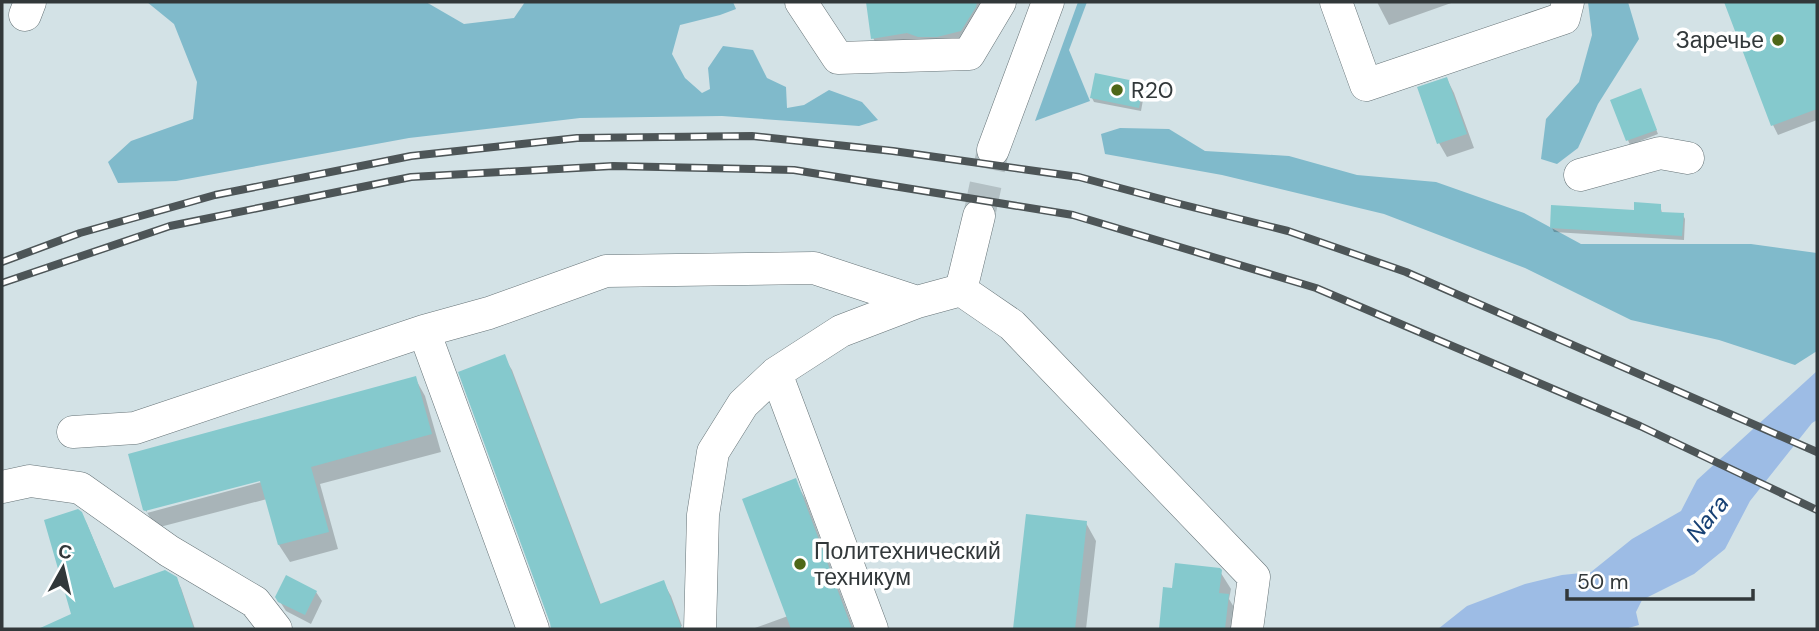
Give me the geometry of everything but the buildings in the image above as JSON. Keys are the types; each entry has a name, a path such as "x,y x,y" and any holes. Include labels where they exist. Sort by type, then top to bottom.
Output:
{"street":[{"path":"801,2 838,58 969,54 1000,2"},
{"path":"993,150 1048,2"},
{"path":"1336,2 1366,85 1563,18 1568,2"},
{"path":"1580,175 1660,153 1688,158"},
{"path":"961,290 979,216"},
{"path":"73,432 135,428 424,331 489,313 606,271 814,268 916,302"},
{"path":"700,629 703,515 713,452 743,404 776,373 841,331 916,302 961,290 1012,325 1254,577 1247,629"},
{"path":"424,331 533,629"},
{"path":"776,373 872,629"},
{"path":"2,487 30,481 80,488 169,551 255,602 276,629"}],"shaded area":[{"path":"147,2 426,2 464,24 514,18 525,2 733,2 736,9 680,25 672,54 685,78 702,93 710,89 708,68 723,46 753,50 767,78 786,87 787,108 804,105 829,90 862,102 878,120 859,126 722,116 580,118 409,138 176,181 118,183 108,162 131,141 193,119 197,82 174,24"},
{"path":"1078,2 1087,2 1069,50 1090,101 1035,121"},
{"path":"1588,2 1628,2 1639,39 1598,104 1578,148 1557,164 1541,159 1546,119 1579,82 1592,35"},
{"path":"1120,128 1169,129 1205,151 1289,156 1357,175 1436,182 1524,213 1581,244 1751,244 1817,253 1817,351 1795,365 1719,340 1631,320 1525,268 1384,214 1222,175 1105,154 1101,134"}],"water":[{"name":"Nara","path":"1817,371 1817,420 1750,501 1725,549 1694,574 1642,600 1636,612 1639,625 1625,629 1438,629 1467,606 1525,584 1562,575 1591,572 1632,539 1681,511 1697,480"}],"tunnel":[{"path":"979,216 993,150"}],"railway":[{"path":"2,262 80,233 215,195 411,156 577,138 752,136 893,151 1079,177 1288,231 1406,272 1817,452"},
{"path":"2,283 170,226 411,177 613,166 794,170 1073,215 1316,288 1640,426 1817,510"}],"place":[{"name":"Заречье","path":"1778,40"},
{"name":"R20","path":"1117,90"},
{"name":"Политехнический техникум","path":"800,564"}]}
